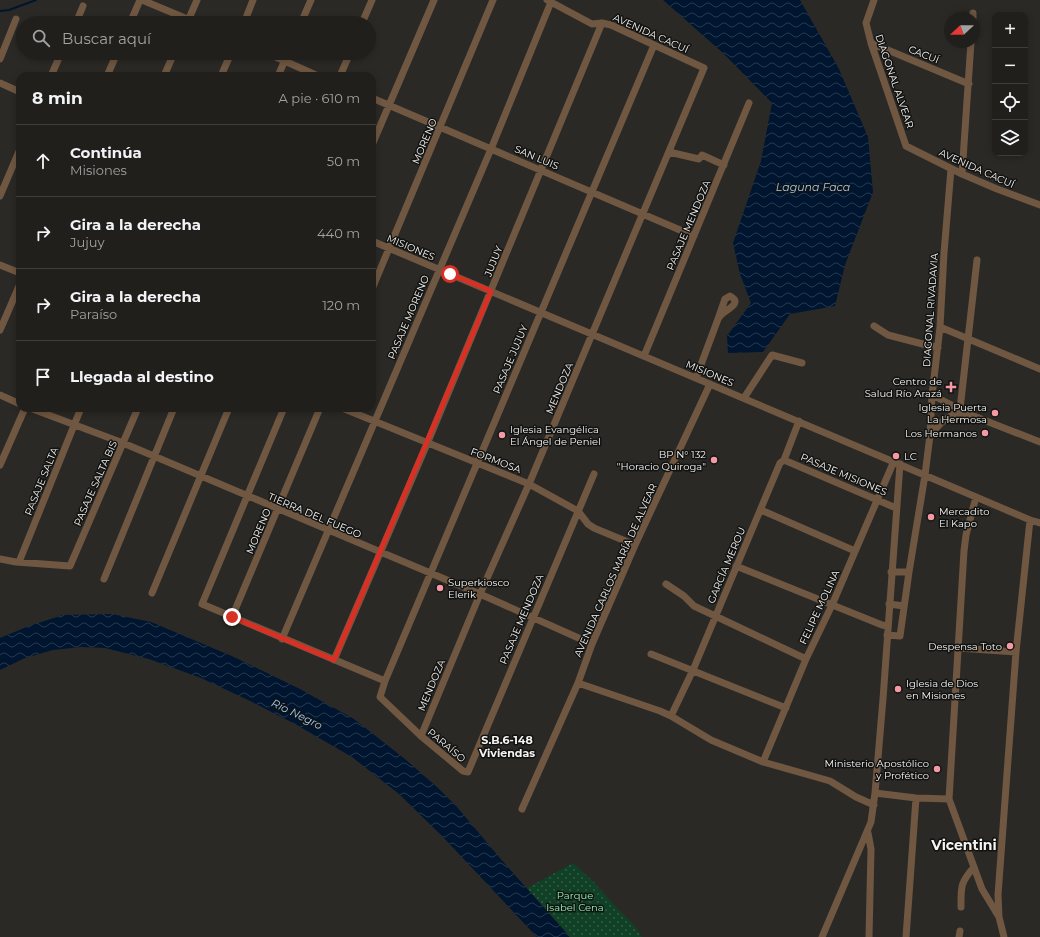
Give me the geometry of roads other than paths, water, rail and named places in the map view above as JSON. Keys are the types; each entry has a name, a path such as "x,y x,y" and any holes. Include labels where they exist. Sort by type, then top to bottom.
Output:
{"street":[{"path":"133,16 141,0 177,16"},
{"path":"190,16 197,0"},
{"path":"247,16 253,0"},
{"path":"304,16 311,0"},
{"path":"365,16 372,0"},
{"path":"376,136 434,0"},
{"name":"MORENO","path":"376,280 493,0"},
{"name":"DIAGONAL ALVEAR","path":"874,0 866,23 871,43 906,146"},
{"name":"AVENIDA CACUÍ","path":"549,1 592,24 611,24 704,68"},
{"name":"PASAJE MORENO","path":"282,639 491,149 549,1"},
{"path":"79,16 83,6"},
{"path":"0,59 16,19"},
{"name":"JUJUY","path":"334,660 427,444 602,23"},
{"name":"CACUÍ","path":"871,43 969,84"},
{"name":"PASAJE JUJUY","path":"385,681 654,45"},
{"path":"962,174 971,48"},
{"path":"53,72 58,60"},
{"path":"109,72 114,60"},
{"path":"166,72 171,60"},
{"path":"223,72 228,60"},
{"path":"342,72 347,60"},
{"path":"280,72 284,61 309,72"},
{"name":"MENDOZA","path":"421,736 704,68"},
{"path":"0,83 16,90"},
{"name":"SAN LUIS","path":"376,100 694,236"},
{"name":"PASAJE MENDOZA","path":"644,356 749,103"},
{"name":"AVENIDA CACUÍ","path":"906,146 962,174 1040,205"},
{"path":"669,152 699,159 702,155 724,165"},
{"path":"0,196 16,158"},
{"name":"DIAGONAL RIVADAVIA","path":"887,635 900,636 925,475 940,327 951,169"},
{"name":"MISIONES","path":"376,243 1040,523"},
{"path":"960,409 978,260"},
{"path":"0,265 16,271"},
{"path":"0,330 16,293"},
{"path":"696,378 718,319"},
{"path":"874,326 888,335 938,348"},
{"path":"940,327 1040,369"},
{"path":"744,398 772,355 802,363"},
{"name":"AVENIDA CARLOS MARÍA DE ALVEAR","path":"522,809 578,683 592,644 635,545 710,384"},
{"path":"0,395 16,402"},
{"path":"932,395 971,414 1040,442"},
{"path":"0,465 23,412"},
{"name":"TIERRA DEL FUEGO","path":"40,412 123,443 247,497 480,594 592,644"},
{"name":"PASAJE SALTA","path":"19,562 79,412"},
{"name":"PASAJE SALTA BIS","path":"19,562 70,566 136,412"},
{"path":"104,578 172,412"},
{"path":"152,593 227,412"},
{"path":"282,412 202,604 282,639 385,681"},
{"name":"MORENO","path":"232,617 318,412"},
{"name":"FORMOSA","path":"351,412 427,444 529,484 578,511 588,524 594,528 635,545"},
{"path":"930,435 942,422 954,414 971,414"},
{"name":"GARCÍA MEROU","path":"671,716 693,670 780,463 784,460 799,422"},
{"name":"PASAJE MISIONES","path":"784,460 896,508"},
{"path":"822,937 868,832 874,805 896,508 897,463"},
{"name":"FELIPE MOLINA","path":"763,762 806,659 832,605 878,500 897,463"},
{"name":"PASAJE MENDOZA","path":"468,772 594,474"},
{"path":"976,497 966,535 950,799 982,889 999,917"},
{"path":"761,510 855,551"},
{"path":"1004,937 999,917 998,895 1016,652 1030,520"},
{"path":"0,559 19,562"},
{"path":"736,566 887,626"},
{"path":"891,572 909,572"},
{"path":"666,584 684,596 694,606 806,659"},
{"path":"889,604 904,606"},
{"path":"958,648 1016,652"},
{"path":"651,654 786,708"},
{"name":"PARAÍSO","path":"385,681 380,697 421,736 456,766 463,771 468,772"},
{"path":"578,683 660,711 711,740 763,762 830,782 856,797 874,805"},
{"path":"875,793 916,798 950,799"},
{"path":"906,937 916,798"},
{"path":"868,832 871,849 869,937"},
{"path":"962,906 962,887 965,877 974,867"}],"water":[{"name":"Laguna Faca","path":"663,0 800,0 839,69 868,137 873,192 845,265 835,306 790,314 763,352 728,353 727,336 751,303 740,274 733,243 761,161 772,103 723,53"},
{"name":"Río Negro","path":"112,614 151,622 234,657 300,689 354,719 405,759 457,807 570,937 537,937 443,837 399,794 352,757 295,724 248,700 201,678 149,659 105,648 81,647 53,650 25,658 0,670 0,638 29,626 63,615"}],"waterway":[{"path":"0,11 9,10 36,0"}],"place":[{"name":"Centro de Salud Río Arazá","path":"951,387"},
{"name":"Iglesia Puerta La Hermosa","path":"995,413"},
{"name":"Los Hermanos","path":"985,433"},
{"name":"Iglesia Evangélica El Ángel de Peniel","path":"502,435"},
{"name":"LC","path":"896,456"},
{"name":"BP N° 132 \"Horacio Quiroga\"","path":"714,460"},
{"name":"Mercadito El Kapo","path":"931,517"},
{"name":"Superkiosco Elerik","path":"440,588"},
{"name":"Despensa Toto","path":"1010,646"},
{"name":"Iglesia de Dios en Misiones","path":"898,689"},
{"name":"Ministerio Apostólico y Profético","path":"937,769"}],"district":[{"name":"S.B.6-148 Viviendas","path":"507,746"},
{"name":"Vicentini","path":"964,845"}],"park label":[{"name":"Parque Isabel Cena","path":"575,900"}]}
